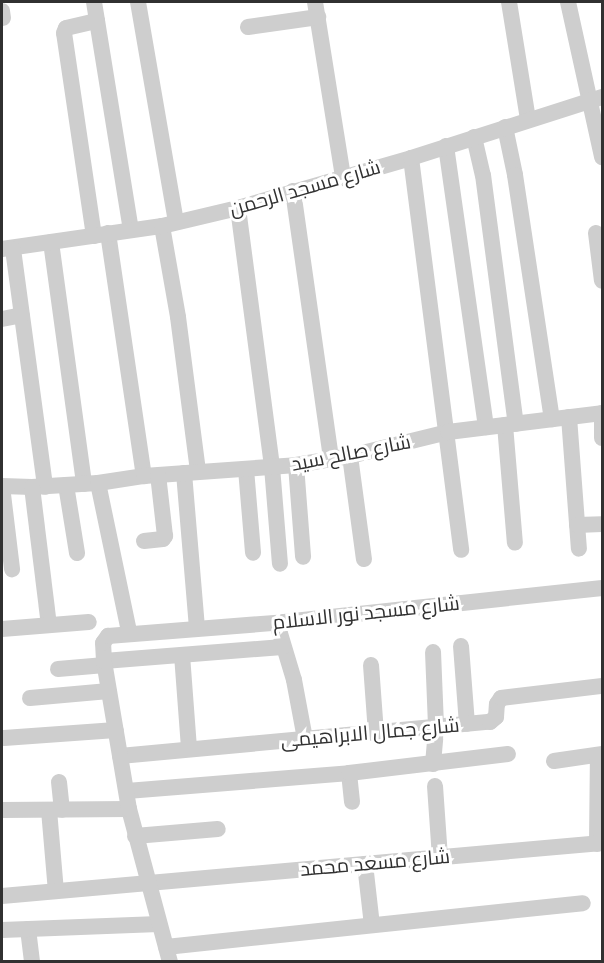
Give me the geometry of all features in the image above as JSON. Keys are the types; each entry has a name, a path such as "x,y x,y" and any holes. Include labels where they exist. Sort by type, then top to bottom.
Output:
{"street":[{"path":"94,2 131,230"},
{"path":"138,2 169,224 178,317 191,473 198,627"},
{"path":"510,2 528,119"},
{"path":"568,2 596,99 603,157"},
{"path":"248,27 316,10 344,176"},
{"path":"97,21 66,28 64,33 101,234 165,537 144,541"},
{"name":"شارع مسجد الرحمن","path":"7,249 169,224 238,208 411,158 474,136 596,99"},
{"path":"505,127 515,175 552,419"},
{"path":"474,136 483,175 511,424 515,543"},
{"path":"446,146 486,427"},
{"path":"411,158 448,432 461,550"},
{"path":"293,191 332,459"},
{"path":"238,208 272,467 280,564"},
{"path":"596,233 603,281"},
{"path":"51,242 91,484 129,632"},
{"path":"7,249 22,315 39,487 49,625"},
{"path":"2,318 22,315"},
{"path":"602,413 603,438"},
{"name":"شارع صالح سيد","path":"2,486 39,487 91,484 151,475 296,465 350,456 448,432 602,413"},
{"path":"569,417 579,549"},
{"path":"350,456 364,559"},
{"path":"296,465 303,557"},
{"path":"246,469 253,553"},
{"path":"66,485 77,553"},
{"path":"2,486 12,569"},
{"path":"577,525 603,524"},
{"name":"شارع مسجد نور الاسلام","path":"105,663 104,639 108,636 129,632 285,622 603,588"},
{"path":"2,629 88,622"},
{"path":"285,622 279,630 282,647 294,680 305,739"},
{"path":"461,646 467,724"},
{"path":"58,669 182,655 282,647"},
{"path":"433,652 436,726 433,764"},
{"path":"182,655 189,749"},
{"path":"105,663 129,809 168,954 372,925 584,903"},
{"path":"371,665 376,733"},
{"name":"شارع جمال الابراهيمى","path":"120,756 467,724 493,720 501,698 603,686"},
{"path":"30,698 109,691"},
{"path":"4,738 116,730"},
{"path":"127,791 349,773 508,754"},
{"path":"554,761 601,755 600,843"},
{"path":"349,773 352,802"},
{"path":"56,891 55,810 59,782"},
{"path":"435,786 440,857"},
{"path":"2,810 129,809"},
{"path":"135,836 218,829"},
{"name":"شارع مسعد محمد","path":"2,896 600,843"},
{"path":"365,864 372,925"},
{"path":"2,930 159,924"},
{"path":"28,929 32,962"}]}
